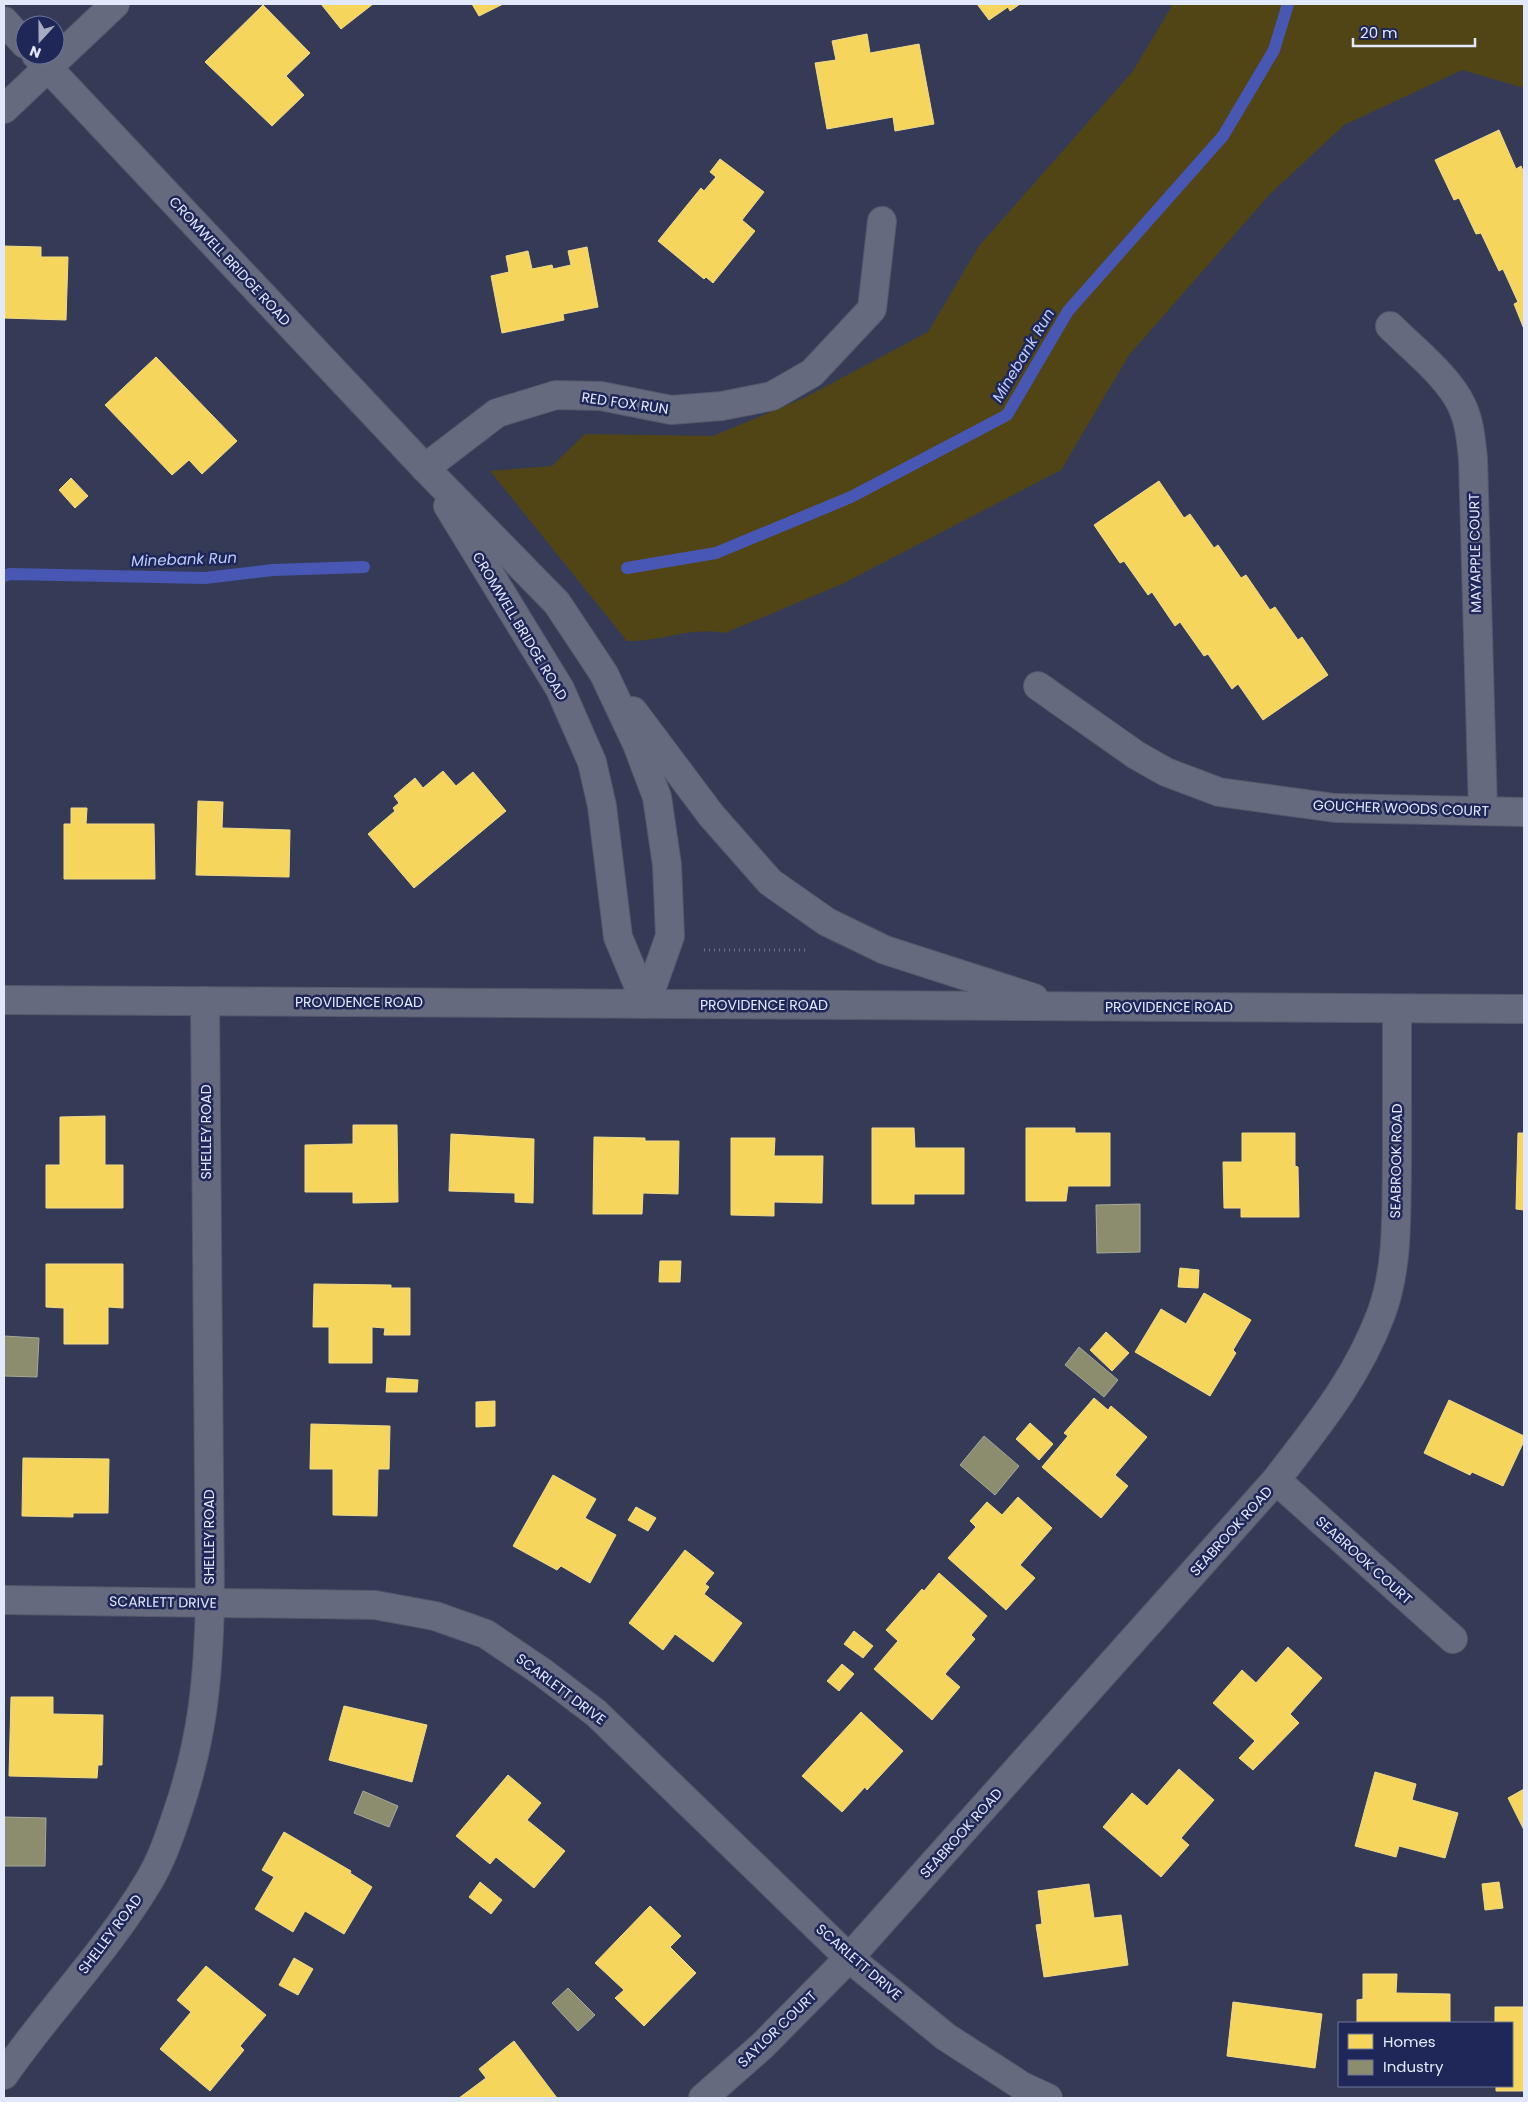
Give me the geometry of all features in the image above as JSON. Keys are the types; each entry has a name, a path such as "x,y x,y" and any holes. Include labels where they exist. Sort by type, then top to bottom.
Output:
{"street":[{"path":"65,43 115,4"},
{"path":"4,21 15,33"},
{"path":"4,109 39,65"},
{"name":"CROMWELL BRIDGE ROAD","path":"46,65 425,468 557,602 604,674 637,744 657,797 667,865 670,936 646,1004"},
{"name":"RED FOX RUN","path":"425,468 497,414 556,395 601,396 671,410 722,406 772,396 812,373 872,309 882,221"},
{"name":"MAYAPPLE COURT","path":"1390,326 1445,380 1462,405 1470,428 1473,459 1483,811"},
{"name":"CROMWELL BRIDGE ROAD","path":"425,468 560,689 592,762 602,806 618,937 646,1004"},
{"path":"604,674 711,815 770,882 827,922 885,950 1062,1006"},
{"name":"GOUCHER WOODS COURT","path":"1038,686 1136,755 1166,772 1219,792 1335,808 1524,812"},
{"name":"PROVIDENCE ROAD","path":"4,1000 1524,1009"},
{"name":"SHELLEY ROAD","path":"4,2075 34,2032 110,1937 148,1883 171,1832 191,1772 204,1711 208,1667 210,1602 205,1001"},
{"name":"SEABROOK ROAD","path":"849,1958 1276,1480 1340,1397 1364,1353 1381,1313 1392,1270 1396,1212 1397,1008"},
{"name":"SEABROOK COURT","path":"1276,1480 1453,1639"},
{"name":"SCARLETT DRIVE","path":"4,1600 375,1605 436,1616 486,1634 596,1712 849,1958 946,2037 1022,2086 1048,2098"},
{"name":"SAYLOR COURT","path":"703,2098 762,2046 849,1958"}],"path":[{"path":"698,950 802,951 809,948"}],"shaded area":[{"path":"1173,4 1524,4 1524,88 1462,70 1344,125 1270,194 1129,355 1061,470 842,584 725,633 700,631 639,641 627,641 490,471 552,466 585,434 713,436 804,398 928,332 979,246 1133,71"}],"building: Homes":[{"path":"321,4 373,4 341,29"},
{"path":"472,4 503,4 479,16"},
{"path":"977,4 1020,4 1010,11 1008,7 989,20"},
{"path":"263,5 310,53 286,76 304,95 272,126 205,62"},
{"path":"867,34 870,53 919,44 934,124 895,131 893,117 827,129 815,63 836,60 832,41"},
{"path":"1499,130 1516,169 1521,166 1524,173 1524,329 1514,304 1518,302 1503,269 1499,271 1481,233 1476,234 1459,198 1454,200 1435,160"},
{"path":"720,159 764,192 742,220 755,231 713,283 706,277 704,279 658,241 701,188 704,191 716,177 710,172"},
{"path":"4,246 41,247 41,257 68,257 66,320 4,318"},
{"path":"587,247 598,307 563,314 564,320 502,333 491,276 509,272 506,256 528,251 532,269 552,265 553,269 571,265 568,251"},
{"path":"156,357 237,441 202,474 189,460 172,475 105,405"},
{"path":"71,478 88,496 75,508 59,490"},
{"path":"1159,481 1184,518 1190,514 1214,548 1218,545 1241,578 1246,575 1270,610 1275,607 1298,640 1302,637 1328,675 1263,720 1238,684 1232,689 1208,654 1204,656 1180,622 1175,626 1152,592 1148,595 1124,561 1120,563 1094,525"},
{"path":"443,771 456,786 473,772 506,811 414,888 368,834 395,811 393,808 399,803 394,796 415,778 423,788"},
{"path":"198,801 223,802 222,828 290,830 289,877 196,875"},
{"path":"71,808 87,808 86,824 154,824 155,879 64,879 64,824 71,824"},
{"path":"105,1116 105,1165 123,1165 123,1208 46,1208 46,1165 60,1165 60,1117"},
{"path":"353,1125 397,1125 398,1202 353,1203 353,1192 305,1192 305,1145 353,1144"},
{"path":"872,1128 914,1128 915,1148 964,1148 964,1194 914,1194 914,1204 872,1204"},
{"path":"1026,1128 1075,1128 1075,1133 1110,1133 1110,1186 1068,1186 1066,1201 1026,1201"},
{"path":"1242,1133 1295,1133 1295,1166 1298,1167 1299,1217 1241,1217 1241,1208 1224,1208 1223,1162 1242,1162"},
{"path":"1518,1133 1524,1133 1524,1210 1516,1209"},
{"path":"451,1134 534,1139 533,1203 515,1202 515,1193 449,1191"},
{"path":"594,1137 645,1138 645,1141 679,1141 678,1194 643,1193 642,1214 593,1214"},
{"path":"731,1138 775,1138 774,1156 823,1156 822,1203 774,1202 774,1216 731,1215"},
{"path":"660,1261 681,1261 680,1282 659,1282"},
{"path":"46,1264 123,1264 123,1308 108,1307 108,1344 64,1344 64,1308 46,1307"},
{"path":"1180,1268 1199,1270 1198,1288 1178,1287"},
{"path":"314,1284 391,1285 391,1288 410,1288 410,1335 384,1335 385,1328 372,1327 372,1363 329,1363 329,1327 313,1327"},
{"path":"1204,1293 1251,1320 1233,1350 1236,1353 1210,1396 1135,1352 1161,1309 1186,1324"},
{"path":"1106,1332 1129,1353 1112,1371 1090,1350"},
{"path":"387,1378 418,1380 417,1392 386,1392"},
{"path":"1094,1398 1108,1410 1111,1406 1147,1437 1115,1475 1128,1486 1101,1518 1042,1467 1068,1436 1064,1433"},
{"path":"1449,1400 1524,1436 1524,1441 1503,1486 1472,1472 1470,1475 1424,1453"},
{"path":"495,1401 495,1426 476,1427 476,1402"},
{"path":"1030,1423 1053,1444 1039,1460 1016,1439"},
{"path":"311,1424 390,1426 389,1469 378,1469 377,1516 333,1515 333,1469 310,1469"},
{"path":"23,1458 109,1459 108,1513 73,1513 73,1517 22,1516"},
{"path":"553,1475 596,1499 585,1518 616,1535 590,1583 561,1566 557,1570 513,1546"},
{"path":"1018,1497 1052,1528 1020,1565 1035,1578 1006,1610 948,1558 976,1527 970,1521 987,1502 1002,1515"},
{"path":"636,1507 656,1518 648,1531 628,1520"},
{"path":"685,1550 714,1573 705,1584 709,1587 704,1594 742,1623 713,1662 675,1634 663,1650 629,1623"},
{"path":"939,1573 987,1616 971,1635 975,1639 945,1674 960,1687 932,1720 874,1669 898,1641 886,1630 922,1589 924,1591"},
{"path":"854,1631 873,1646 863,1658 844,1644"},
{"path":"1288,1647 1322,1678 1290,1714 1299,1723 1253,1770 1239,1758 1255,1741 1213,1703 1242,1670 1256,1683"},
{"path":"842,1664 854,1674 839,1691 827,1681"},
{"path":"11,1697 53,1697 53,1714 103,1715 102,1765 98,1765 97,1778 9,1776"},
{"path":"344,1706 427,1725 412,1782 329,1760"},
{"path":"861,1712 903,1751 867,1790 865,1787 842,1812 802,1776"},
{"path":"1179,1769 1214,1800 1181,1838 1189,1845 1161,1877 1103,1827 1132,1793 1147,1806"},
{"path":"1375,1772 1416,1784 1412,1800 1458,1813 1445,1858 1399,1846 1396,1857 1355,1846"},
{"path":"508,1775 541,1803 527,1820 565,1851 534,1888 496,1857 490,1864 456,1836"},
{"path":"1524,1789 1524,1830 1508,1798"},
{"path":"284,1832 351,1871 350,1873 372,1887 344,1934 305,1911 293,1932 255,1909 274,1877 262,1870"},
{"path":"480,1882 502,1900 491,1914 469,1897"},
{"path":"1499,1882 1503,1908 1485,1910 1482,1884"},
{"path":"1089,1884 1094,1918 1121,1915 1128,1965 1044,1977 1036,1925 1042,1924 1038,1891"},
{"path":"650,1906 681,1936 670,1947 696,1973 644,2026 615,1998 624,1990 595,1963"},
{"path":"294,1958 313,1969 298,1995 279,1985"},
{"path":"206,1966 266,2015 240,2046 244,2050 210,2091 160,2049 191,2012 177,2000"},
{"path":"1363,1974 1397,1974 1396,1993 1450,1994 1450,2022 1357,2022 1357,2000 1363,1999"},
{"path":"1233,2002 1322,2014 1315,2068 1227,2056"},
{"path":"1495,2007 1524,2007 1524,2091 1496,2091 1496,2087 1513,2087 1513,2022 1495,2022"},
{"path":"514,2041 557,2098 459,2098 486,2078 479,2069"}],"building: Industry":[{"path":"1140,1204 1140,1252 1097,1253 1096,1205"},
{"path":"4,1336 39,1338 37,1377 4,1376"},
{"path":"1079,1347 1118,1380 1104,1397 1065,1365"},
{"path":"984,1436 1019,1466 995,1495 960,1465"},
{"path":"363,1791 398,1806 389,1827 354,1813"},
{"path":"4,1817 46,1818 45,1866 4,1866"},
{"path":"568,1988 595,2015 578,2031 552,2003"}],"waterway":[{"name":"Minebank Run","path":"627,568 716,553 851,497 1007,415 1068,311 1223,136 1274,50 1288,4"},
{"name":"Minebank Run","path":"4,576 10,574 205,578 273,570 364,567"}]}
